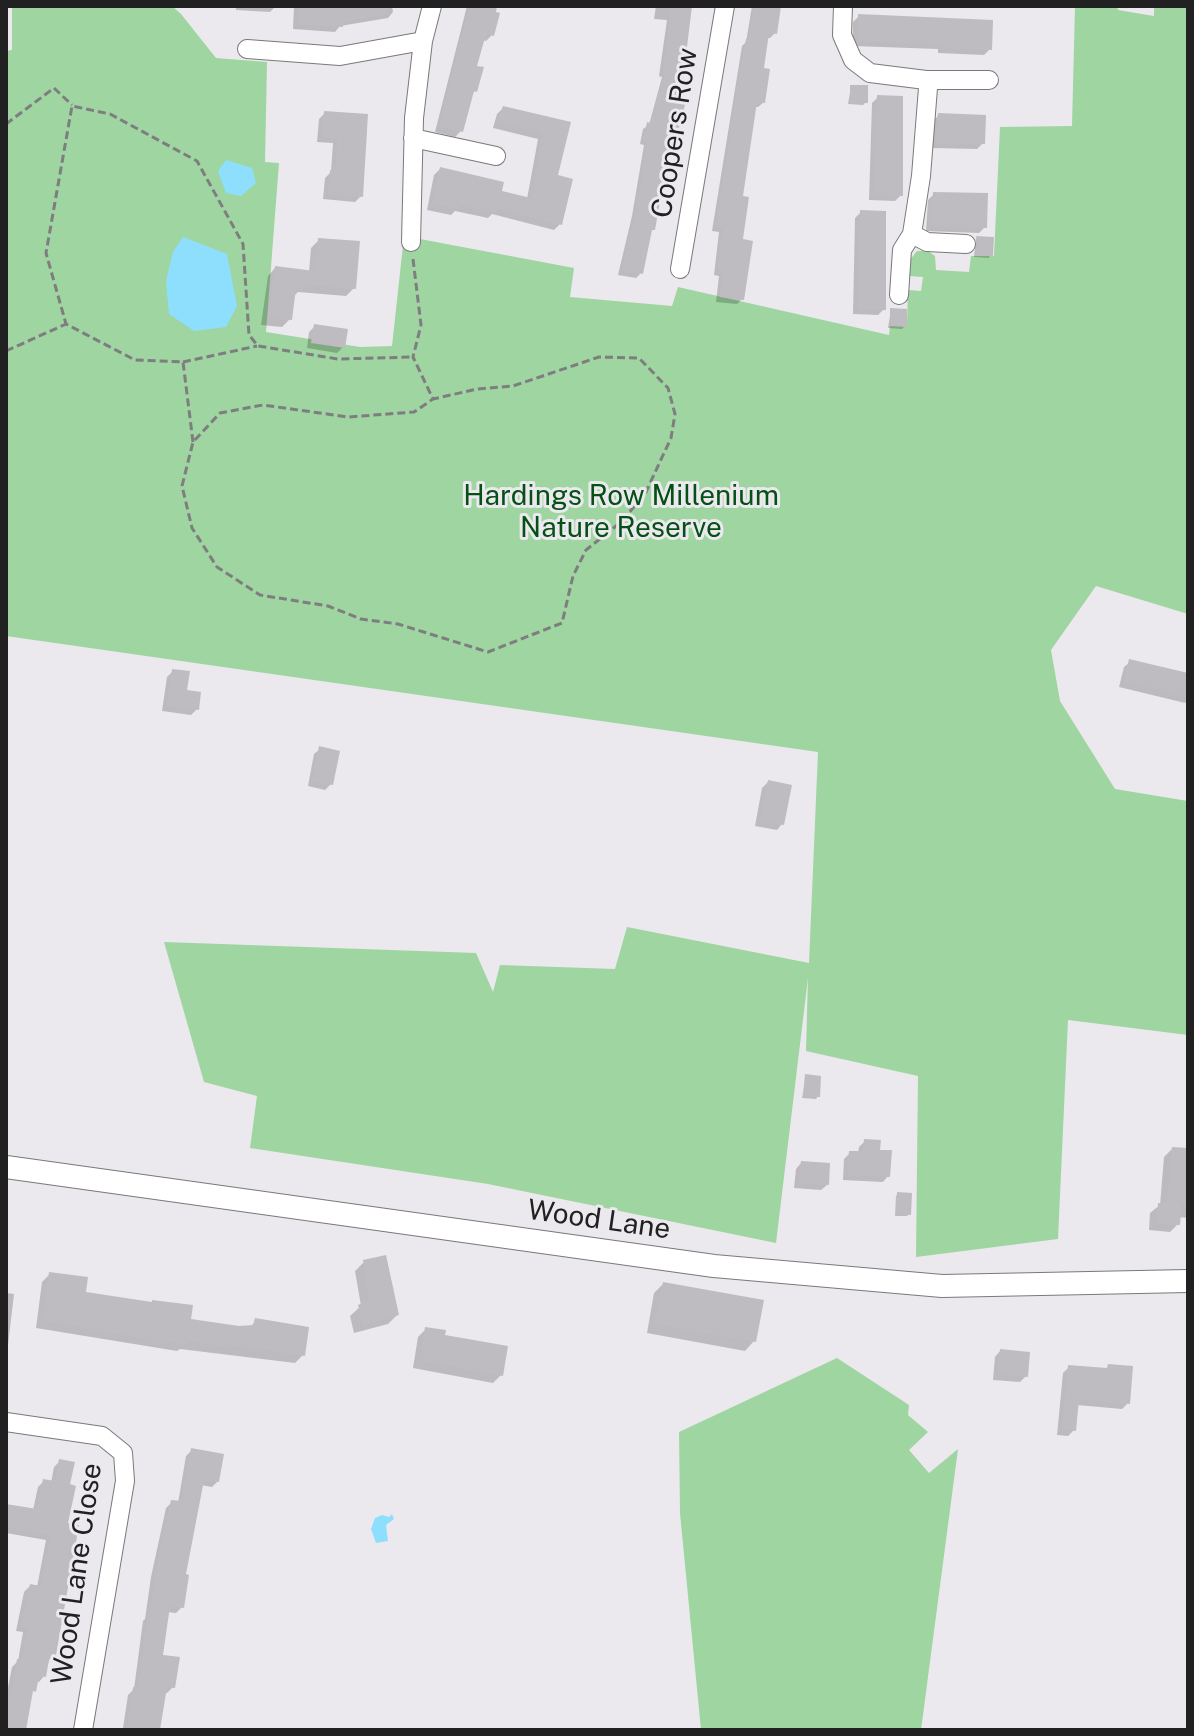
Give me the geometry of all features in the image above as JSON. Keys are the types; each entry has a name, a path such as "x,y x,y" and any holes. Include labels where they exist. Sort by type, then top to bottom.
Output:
{"street":[{"path":"411,242 413,138 423,41 432,6"},
{"name":"Coopers Row","path":"680,269 725,6"},
{"path":"843,6 842,35 853,60 870,73 926,80 989,80"},
{"path":"247,49 340,56 423,41"},
{"path":"899,295 902,250 912,234 921,176 928,88 926,80"},
{"path":"413,138 496,156"},
{"path":"912,234 927,242 966,244"},
{"name":"Wood Lane","path":"6,1167 714,1266 942,1286 1188,1281"},
{"name":"Wood Lane Close","path":"6,1422 102,1436 123,1453 125,1481 83,1730"}],"path":[{"path":"6,124 54,88 72,106 110,114 197,161 243,244 249,335 258,346"},
{"path":"72,106 46,253 66,324 135,360 183,362 258,346 338,359 413,357"},
{"path":"411,242 421,325 413,357 433,399"},
{"path":"6,349 66,324"},
{"path":"183,362 193,442 182,486 192,528 217,567 260,595 328,606 361,619 398,624 488,652 562,623 573,576 586,550 621,522 645,494 671,438 675,414 668,388 639,358 599,357 513,386 477,389 433,399 414,412 348,417 263,405 220,413 193,442"}],"green space":[{"name":"Hardings Row Millenium Nature Reserve","path":"12,6 172,6 216,58 267,62 265,162 279,163 266,332 360,347 392,346 404,236 574,268 570,297 672,306 678,287 889,335 890,326 907,325 908,290 921,291 923,277 909,276 909,261 917,251 928,251 935,256 936,270 969,272 971,256 994,256 1000,127 1072,126 1075,6 1117,6 1118,10 1154,16 1154,6 1188,6 1188,614 1096,586 1051,650 1060,701 1115,789 1188,801 1188,1035 1068,1020 1058,1239 916,1257 918,1076 806,1051 808,978 776,1243 488,1184 250,1148 257,1096 204,1082 164,942 476,953 493,992 500,965 615,969 627,927 809,963 818,752 6,636 6,51 12,50"},
{"path":"837,1358 909,1405 908,1415 928,1432 909,1450 929,1473 958,1449 921,1730 701,1730 680,1513 679,1432"}],"water":[{"path":"226,160 252,168 256,183 241,196 226,193 218,171"},
{"path":"183,237 227,254 237,306 226,327 194,331 169,314 166,281 173,252"},
{"path":"392,1514 394,1519 386,1525 388,1541 376,1543 371,1529 375,1518"}],"building":[{"path":"299,6 388,6 389,14 343,22 343,27 298,24"},
{"path":"470,6 497,6 496,12 500,13 494,36 486,34 477,66 484,67 463,132 439,126"},
{"path":"672,6 692,6 682,88 686,89 683,100 686,101 679,128 673,127 655,230 652,230 643,274 622,270 648,141 643,140 665,73"},
{"path":"754,6 781,6 777,34 769,33 764,68 770,69 765,103 757,102 743,196 749,197 743,239 753,241 744,300 720,297 723,271 718,270 723,228 716,227 741,65"},
{"path":"858,14 993,20 992,50 943,48 943,44 858,41"},
{"path":"850,85 868,85 868,103 850,103"},
{"path":"877,95 903,96 903,196 874,195"},
{"path":"503,106 571,122 558,175 573,179 562,225 497,208 496,213 460,205 459,209 432,204 440,167 504,182 502,191 531,198 543,133 498,122"},
{"path":"324,111 368,114 363,197 328,194 330,170 335,170 338,138 322,137"},
{"path":"938,113 986,115 985,144 936,143"},
{"path":"933,192 988,193 987,228 931,226"},
{"path":"860,210 886,211 886,310 858,309"},
{"path":"976,236 994,237 993,256 975,256"},
{"path":"318,238 360,241 356,289 304,284 303,289 296,288 292,320 268,318 275,266 315,271"},
{"path":"890,308 907,309 907,327 890,326"},
{"path":"314,324 348,329 345,348 311,343"},
{"path":"1129,659 1188,673 1188,697 1124,681"},
{"path":"172,669 190,671 187,690 201,692 199,710 167,706"},
{"path":"319,746 340,751 333,785 312,781"},
{"path":"768,780 792,785 784,825 760,820"},
{"path":"805,1074 821,1076 820,1097 803,1096"},
{"path":"864,1139 881,1140 880,1150 892,1150 890,1177 848,1175 849,1151 863,1151"},
{"path":"1172,1147 1188,1148 1188,1205 1182,1204 1180,1225 1157,1223 1158,1203 1167,1204"},
{"path":"801,1161 830,1163 829,1185 799,1183"},
{"path":"897,1192 912,1193 911,1215 896,1214"},
{"path":"386,1255 399,1315 363,1325 358,1305 370,1300 363,1260"},
{"path":"49,1272 88,1277 86,1292 193,1305 191,1319 239,1326 253,1325 255,1318 309,1327 305,1356 226,1344 225,1347 147,1339 43,1320"},
{"path":"663,1282 764,1300 756,1342 655,1324"},
{"path":"425,1327 446,1330 445,1335 508,1346 503,1376 420,1360"},
{"path":"1000,1349 1030,1352 1028,1377 998,1374"},
{"path":"1108,1364 1133,1366 1130,1404 1079,1399 1076,1431 1062,1430 1068,1365 1107,1368"},
{"path":"191,1448 224,1454 219,1482 204,1480 186,1574 189,1575 184,1608 170,1606 163,1655 180,1657 175,1688 167,1687 160,1730 127,1730 133,1687 138,1688 148,1613 171,1500 182,1501"},
{"path":"59,1459 75,1462 70,1484 76,1486 68,1523 79,1525 56,1655 50,1654 46,1677 39,1676 36,1692 33,1691 26,1730 6,1730 6,1694 11,1695 17,1659 22,1660 28,1627 21,1626 30,1584 41,1586 51,1535 6,1527 6,1504 37,1509 43,1479 55,1481"}]}
